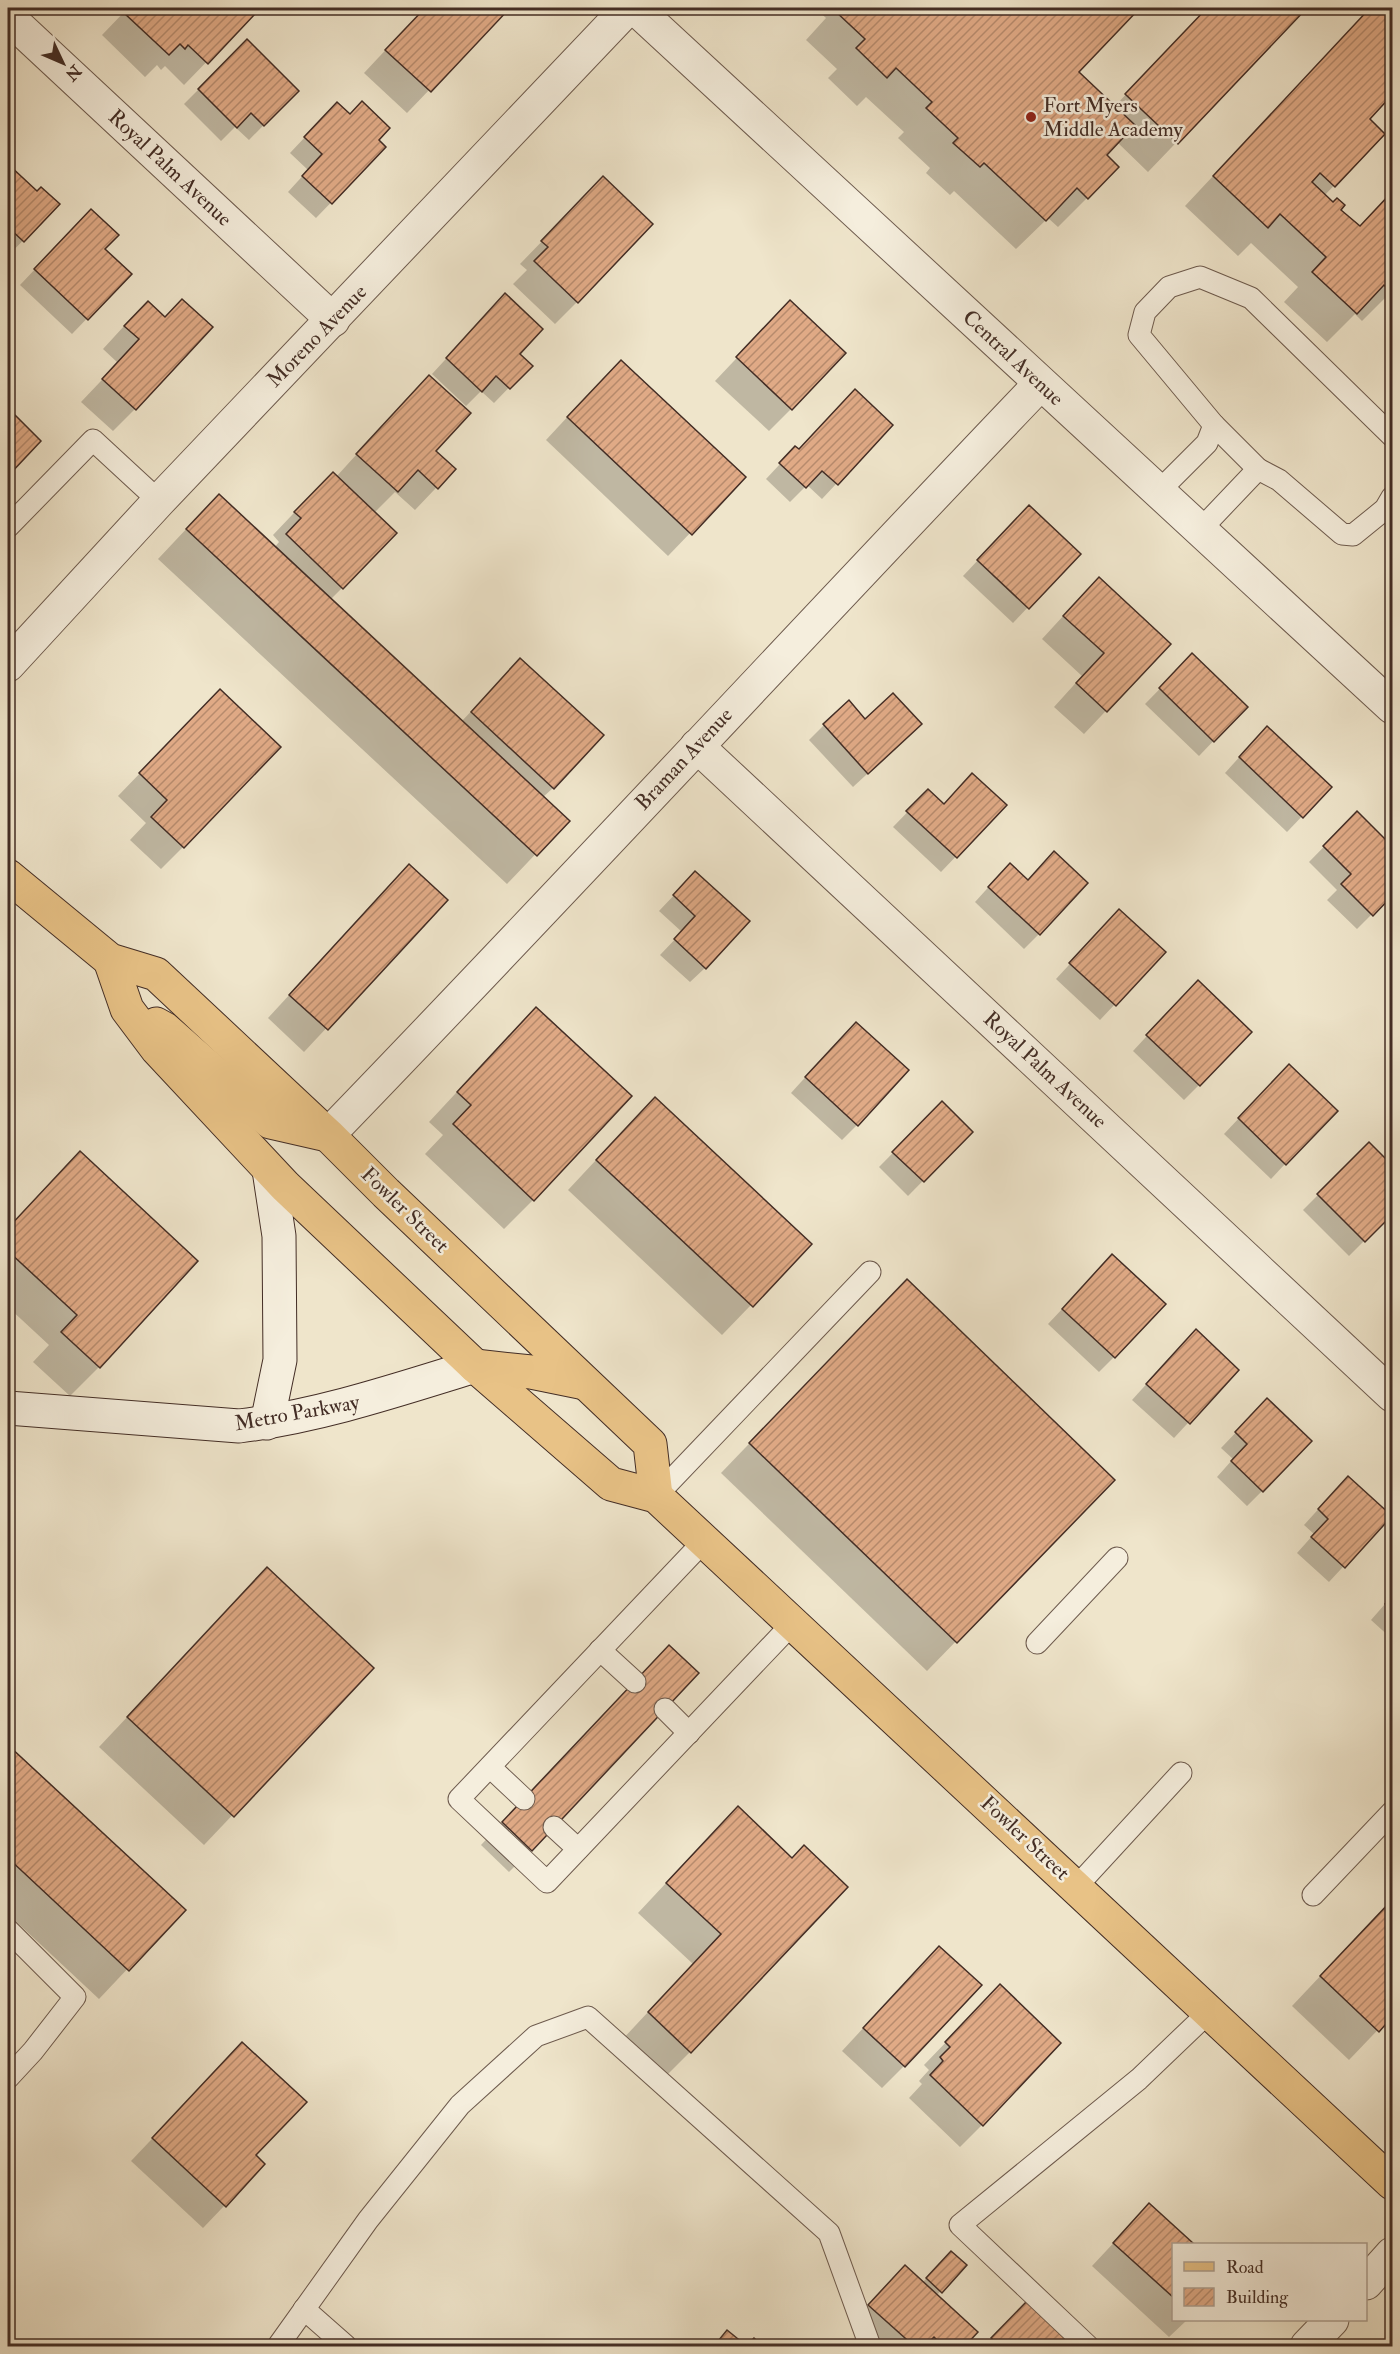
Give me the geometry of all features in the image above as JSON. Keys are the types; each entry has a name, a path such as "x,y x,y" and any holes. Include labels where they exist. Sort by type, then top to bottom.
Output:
{"main road":[{"name":"Fowler Street","path":"8,876 111,960 156,974 328,1135 650,1444 656,1496"},
{"name":"Fowler Street","path":"111,960 127,1009 157,1049 269,1170 475,1366 611,1484 656,1496 705,1540 1392,2183"},
{"path":"127,1009 165,1029 270,1122 328,1135"},
{"path":"475,1366 531,1372 585,1383"}],"street":[{"name":"Moreno Avenue","path":"8,665 159,501 627,8"},
{"name":"Central Avenue","path":"634,8 1392,707"},
{"name":"Royal Palm Avenue","path":"8,17 333,320"},
{"name":"Braman Avenue","path":"328,1135 1040,384"},
{"name":"Royal Palm Avenue","path":"697,746 1392,1395"},
{"path":"267,1423 280,1360 279,1236 269,1170"},
{"name":"Metro Parkway","path":"8,1408 239,1426 267,1423 369,1400 475,1366"},
{"path":"1367,2281 1392,2254"},
{"path":"1307,2346 1330,2321"}],"lane":[{"path":"1392,436 1251,298 1200,277 1169,287 1145,312 1139,335 1214,425 1258,469 1279,480 1342,534 1353,535 1385,509 1392,497"},
{"path":"1158,492 1208,443 1214,425"},
{"path":"8,526 93,440 159,501"},
{"path":"1200,530 1258,469"},
{"path":"656,1496 870,1272"},
{"path":"705,1540 459,1799 547,1882 793,1623"},
{"path":"1037,1643 1117,1558"},
{"path":"600,1650 635,1682"},
{"path":"665,1710 689,1733"},
{"path":"490,1767 524,1799"},
{"path":"1077,1886 1181,1773"},
{"path":"1313,1895 1392,1812"},
{"path":"554,1827 578,1849"},
{"path":"8,1930 75,1998 33,2051 8,2078"},
{"path":"1088,2346 960,2225 1139,2079 1210,2011"},
{"path":"278,2346 368,2220 460,2105 536,2036 588,2018 829,2233 870,2346"},
{"path":"304,2309 346,2346"}],"building":[{"path":"128,8 248,8 255,14 208,64 188,45 185,49 180,44 169,55 123,12"},
{"path":"425,8 510,8 431,92 385,50"},
{"name":"Fort Myers Middle Academy","path":"836,8 1140,8 1079,72 1135,125 1107,155 1119,167 1088,199 1077,188 1046,221 984,163 980,167 953,143 958,138 926,108 932,102 896,68 887,78 856,48 865,39 834,10"},
{"name":"Fort Myers Middle Academy","path":"1207,8 1307,8 1178,144 1125,94"},
{"name":"Fort Myers Middle Academy","path":"1370,8 1392,8 1392,95 1370,119 1385,134 1335,187 1320,173 1312,182 1333,202 1337,198 1345,205 1341,210 1360,226 1392,192 1392,293 1384,285 1357,314 1312,272 1326,257 1280,214 1268,228 1213,176"},
{"path":"247,39 299,91 264,126 251,113 237,128 198,89"},
{"path":"362,101 390,128 379,140 386,147 332,204 302,176 322,154 304,137 337,102 350,114"},
{"path":"8,164 37,191 41,187 60,204 24,242 8,227"},
{"path":"603,176 653,224 578,303 534,261 548,247 541,241"},
{"path":"91,209 119,235 105,249 132,274 88,320 34,269"},
{"path":"505,293 543,329 520,354 533,366 510,389 496,376 482,392 446,358"},
{"path":"182,299 213,327 136,410 102,379 139,339 124,326 148,301 165,317"},
{"path":"790,300 846,353 792,410 736,357"},
{"path":"621,360 746,477 692,535 567,417"},
{"path":"429,375 471,413 436,451 456,469 438,489 418,470 398,492 356,454"},
{"path":"855,389 893,425 838,485 822,471 806,488 779,463 795,446 799,449"},
{"path":"8,408 41,441 8,476"},
{"path":"333,472 397,533 343,589 286,534 301,518 294,512"},
{"path":"219,494 570,821 537,856 186,529"},
{"path":"1029,505 1081,554 1029,609 977,560"},
{"path":"1099,577 1171,644 1107,712 1076,683 1104,653 1063,616"},
{"path":"1192,653 1248,707 1214,742 1159,688"},
{"path":"520,658 604,735 554,789 471,712"},
{"path":"220,689 281,747 184,848 151,817 167,800 139,773"},
{"path":"893,693 922,724 868,774 823,724 849,700 865,719"},
{"path":"1267,726 1332,787 1303,818 1239,757"},
{"path":"972,773 1007,805 957,858 906,811 928,789 944,804"},
{"path":"1357,811 1392,846 1392,896 1373,916 1341,884 1351,874 1323,846"},
{"path":"1054,851 1088,883 1040,935 988,887 1010,863 1028,880"},
{"path":"409,864 448,900 328,1030 289,995"},
{"path":"695,871 750,921 706,969 674,939 695,916 673,895"},
{"path":"1119,909 1166,952 1116,1006 1069,963"},
{"path":"1198,980 1252,1032 1200,1086 1146,1035"},
{"path":"536,1007 632,1096 534,1201 453,1124 471,1105 457,1092"},
{"path":"856,1022 909,1070 858,1126 805,1077"},
{"path":"1289,1064 1338,1111 1286,1165 1238,1118"},
{"path":"655,1097 812,1244 753,1307 596,1160"},
{"path":"942,1101 973,1132 924,1182 892,1152"},
{"path":"1369,1142 1392,1165 1392,1215 1365,1242 1317,1194"},
{"path":"80,1151 198,1261 100,1368 61,1332 77,1315 8,1251 8,1228"},
{"path":"1112,1254 1166,1304 1115,1358 1062,1309"},
{"path":"907,1279 1115,1480 957,1643 749,1443"},
{"path":"1196,1329 1239,1370 1190,1424 1146,1384"},
{"path":"1267,1398 1312,1441 1263,1492 1231,1461 1247,1444 1235,1432"},
{"path":"1348,1476 1392,1516 1345,1568 1311,1537 1328,1519 1318,1509"},
{"path":"267,1567 374,1668 234,1817 127,1717"},
{"path":"1392,1596 1392,1610 1385,1604"},
{"path":"669,1645 699,1673 532,1851 502,1822"},
{"path":"8,1745 186,1910 129,1971 8,1858"},
{"path":"738,1806 792,1858 804,1845 848,1887 691,2053 648,2012 721,1934 666,1883"},
{"path":"1392,1900 1392,2017 1379,2032 1320,1976"},
{"path":"939,1946 982,1985 905,2067 863,2028"},
{"path":"1000,1984 1061,2043 983,2126 930,2075 943,2061 940,2057 950,2047 945,2042"},
{"path":"242,2042 307,2102 256,2155 265,2164 226,2207 152,2138"},
{"path":"1149,2203 1193,2243 1172,2243 1172,2296 1113,2243"},
{"path":"951,2251 967,2265 942,2293 926,2278"},
{"path":"905,2265 978,2332 965,2346 943,2346 934,2337 925,2346 914,2346 868,2305"},
{"path":"1027,2301 1075,2346 1000,2346 991,2338"},
{"path":"727,2330 743,2343 740,2346 725,2346 718,2341"},
{"path":"754,2338 763,2346 746,2346"}],"place":[{"name":"Fort Myers Middle Academy","path":"1031,117"}]}
